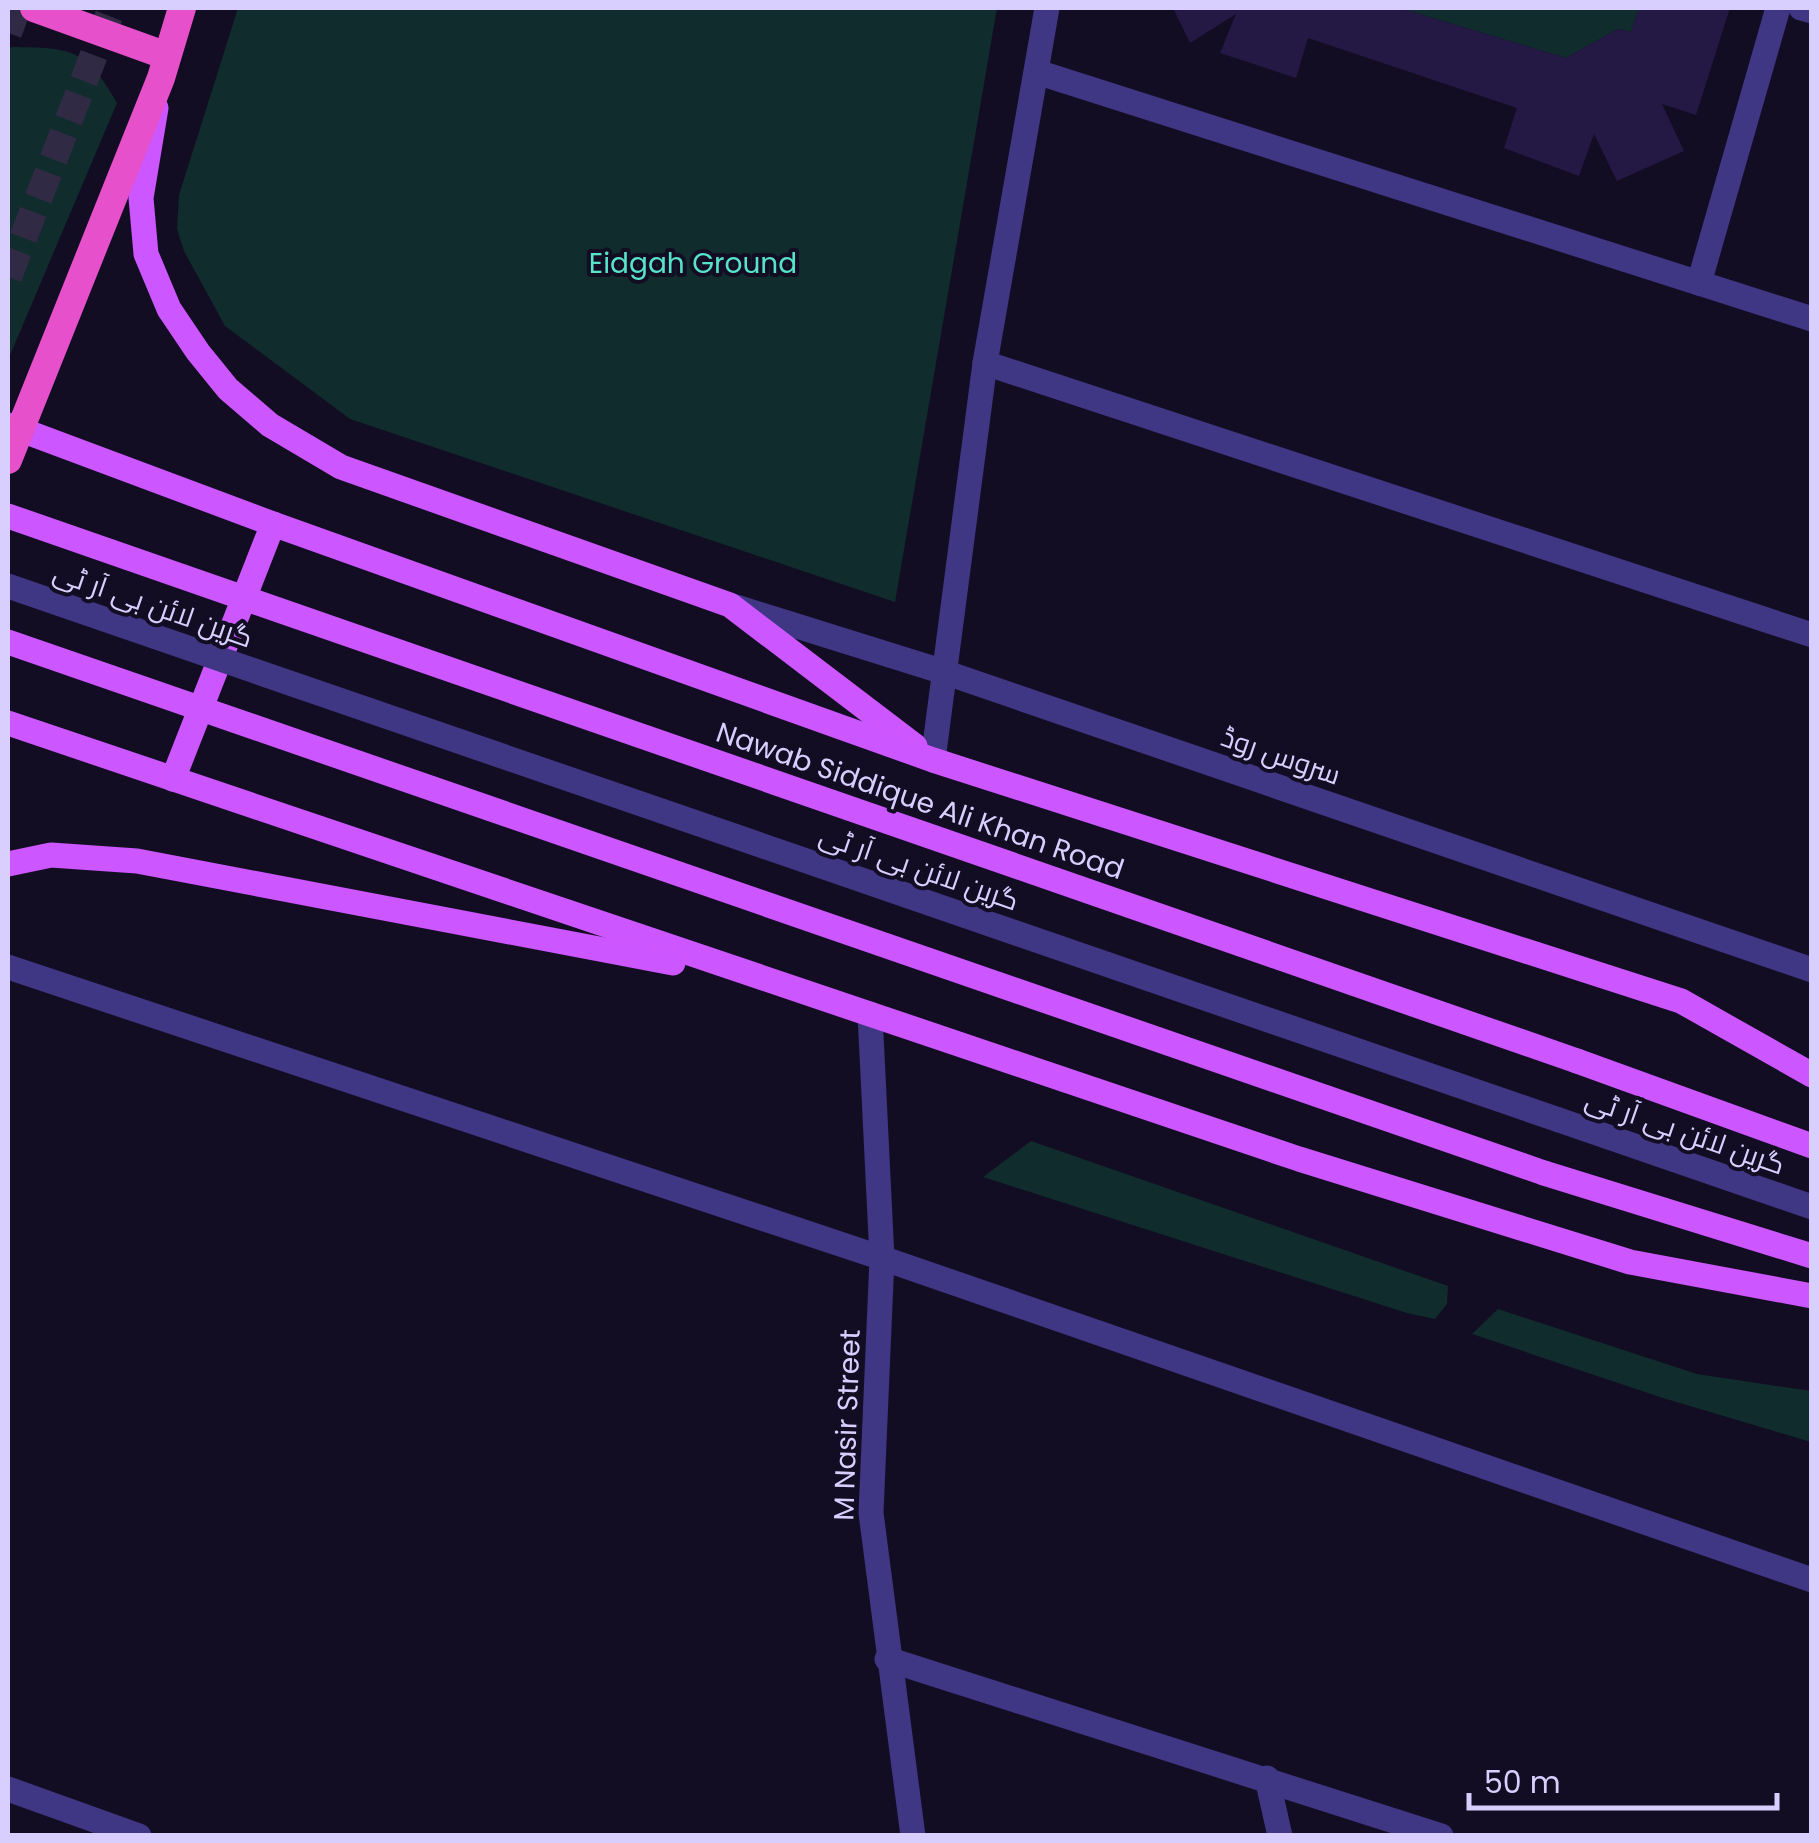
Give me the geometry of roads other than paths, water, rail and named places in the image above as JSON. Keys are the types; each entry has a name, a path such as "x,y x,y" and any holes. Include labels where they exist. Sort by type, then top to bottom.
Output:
{"highway":[{"path":"34,8 164,67"},
{"path":"8,460 13,427 164,67 182,8"}],"main road":[{"path":"164,67 141,198 146,254 169,309 228,389 270,424 342,468 730,605 933,760"},
{"path":"13,427 933,760 1681,1001 1812,1074"},
{"name":"Nawab Siddique Ali Khan Road","path":"8,516 1812,1146"},
{"path":"172,779 273,524"},
{"path":"8,642 1544,1174 1812,1256"},
{"path":"8,723 1299,1160 1630,1262 1812,1296"},
{"path":"8,864 52,856 138,862 766,980"}],"street":[{"path":"933,760 985,362 1048,8"},
{"path":"1698,283 1778,8"},
{"path":"1800,8 1812,11"},
{"path":"1037,72 1812,319"},
{"path":"985,362 1812,634"},
{"name":"گرین لائن بی آر ٹی","path":"8,586 1812,1207"},
{"name":"سروس روڈ","path":"730,605 944,672 1812,970"},
{"path":"8,966 882,1258 1812,1580"},
{"name":"M Nasir Street","path":"870,1014 882,1258 871,1513 913,1836"},
{"path":"888,1659 1441,1836"},
{"path":"1267,1778 1280,1836"},
{"path":"8,1789 139,1836"}],"tunnel":[{"path":"8,33 17,8"},
{"path":"8,277 112,8"}],"park label":[{"name":"Eidgah Ground","path":"693,263"}]}
